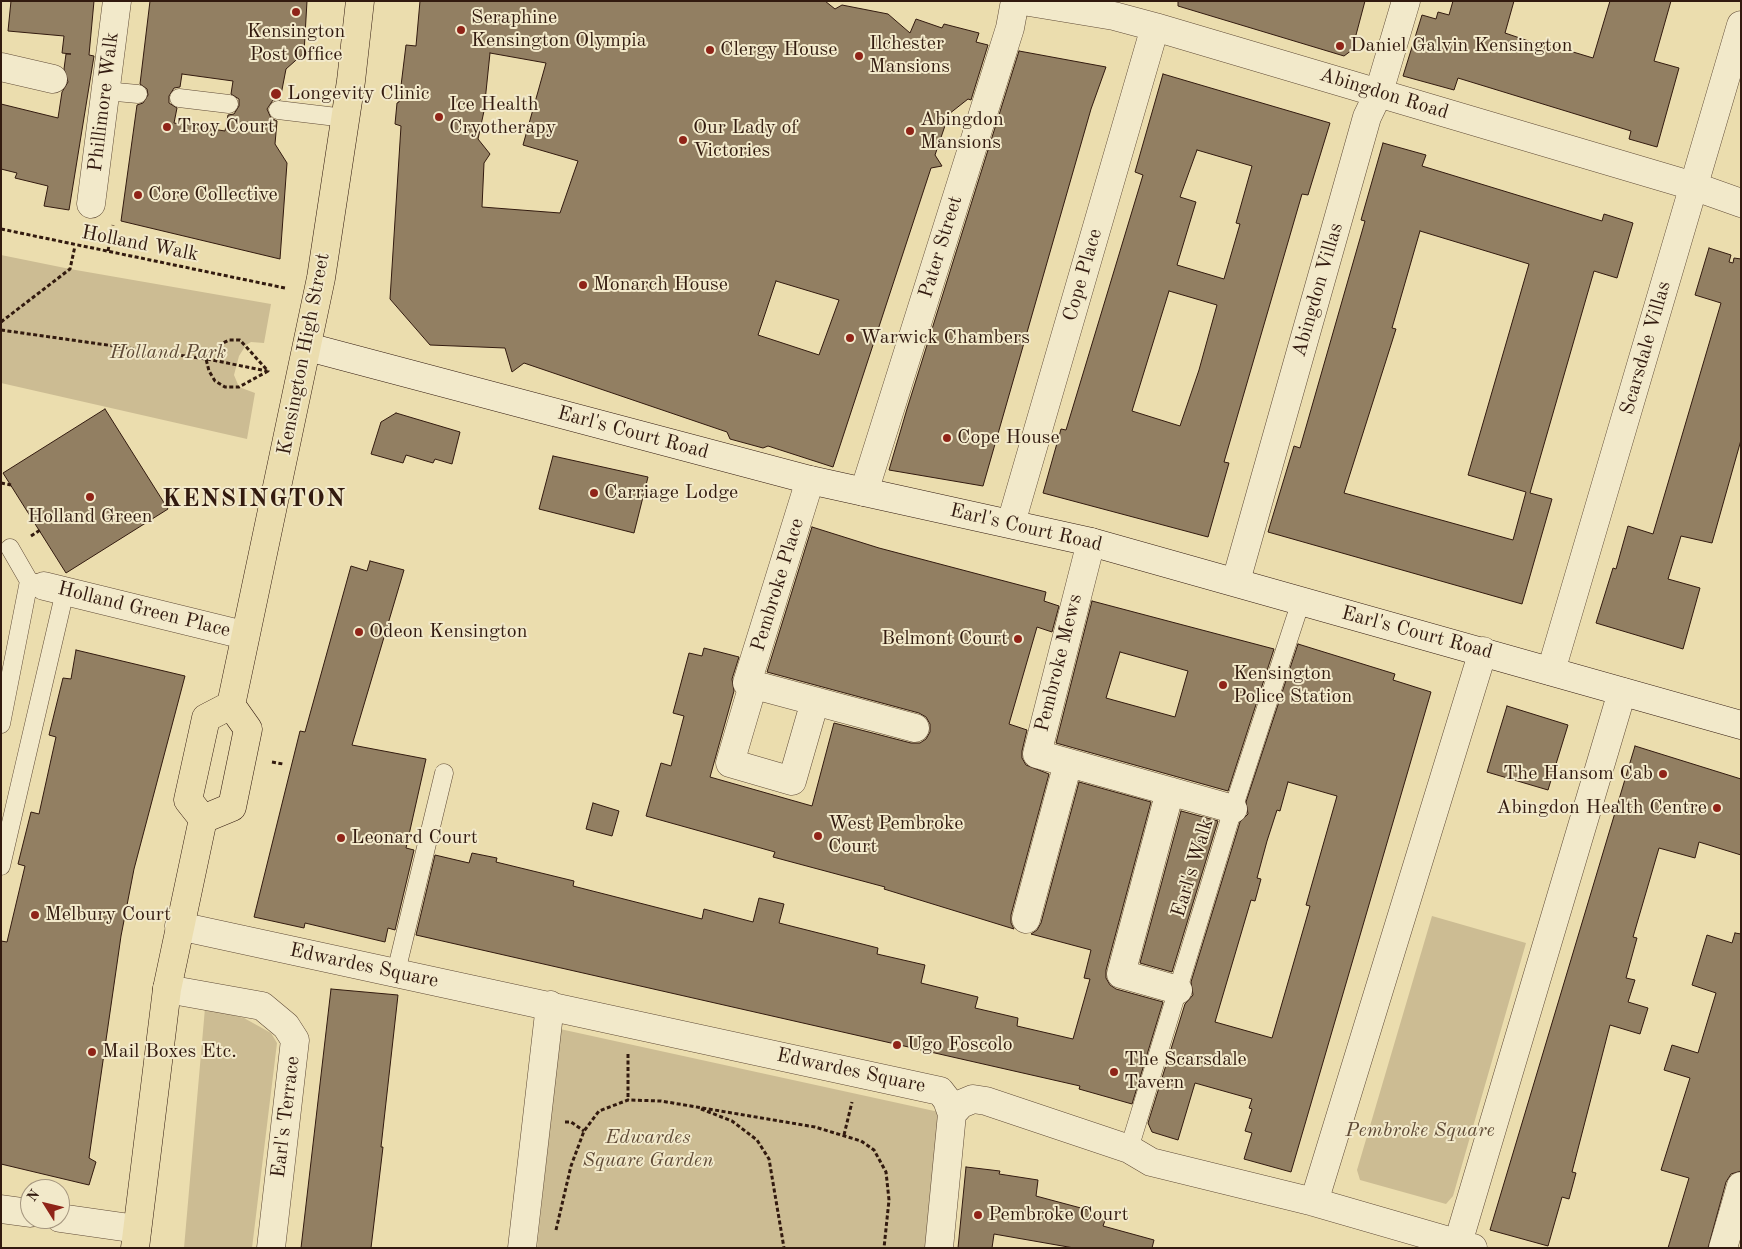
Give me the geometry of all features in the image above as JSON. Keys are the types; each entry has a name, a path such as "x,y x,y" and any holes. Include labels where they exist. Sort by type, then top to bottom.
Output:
{"main road":[{"name":"Kensington High Street","path":"231,704 244,635 308,347 345,118 360,1"},
{"path":"231,704 248,729 232,807 203,819 188,800 206,718 231,704"},
{"path":"136,1238 167,989 203,819"}],"street":[{"name":"Phillimore Walk","path":"91,204 117,1"},
{"name":"Pater Street","path":"864,492 1010,28 1015,1"},
{"name":"Abingdon Road","path":"1022,1 1114,16 1155,27 1693,186 1741,203"},
{"name":"Abingdon Villas","path":"1236,581 1366,118 1379,92 1406,1"},
{"name":"Scarsdale Villas","path":"1551,671 1741,25"},
{"name":"Cope Place","path":"1011,523 1155,27"},
{"path":"1,67 53,79"},
{"name":"Earl's Court Road","path":"308,347 810,480 1091,542 1236,581 1741,725"},
{"name":"Pembroke Place","path":"810,480 747,683 753,685 730,763 792,781 815,701"},
{"name":"Pembroke Mews","path":"1091,542 1037,754 1233,809"},
{"name":"Holland Green Place","path":"46,586 244,635"},
{"path":"1314,1202 1483,651"},
{"path":"753,685 915,728"},
{"path":"939,1248 952,1114 961,1104 973,1099 986,1101 1129,1149 1151,1162 1314,1202 1465,1245 1622,692"},
{"path":"1026,918 1068,763"},
{"path":"1170,791 1121,974 1178,990"},
{"name":"Edwardes Square","path":"179,926 926,1087 940,1092 947,1100 952,1114"},
{"name":"Earl's Terrace","path":"167,989 262,1006 286,1026 295,1040 271,1248"},
{"path":"522,1248 550,1005"},
{"path":"1722,1248 1741,1186"},
{"path":"1,1209 20,1212"},
{"path":"70,1221 136,1238"}],"lane":[{"path":"105,91 138,94"},
{"path":"179,98 229,104"},
{"path":"278,110 345,118"},
{"path":"1,866 55,632 46,586 10,548"},
{"path":"1,724 46,586"},
{"name":"Earl's Walk","path":"1129,1149 1233,809 1301,601"},
{"path":"396,972 444,774"}],"path":[{"path":"108,251 113,219"},
{"name":"Holland Walk","path":"1,229 75,246 108,251 285,288"},
{"path":"1,322 70,269 75,246"},
{"path":"1,330 206,359 301,378"},
{"path":"206,359 223,343 235,340 246,345 268,371"},
{"path":"206,359 209,371 215,381 225,387 238,387 268,371"},
{"path":"1,483 11,485"},
{"path":"272,762 283,764"},
{"path":"628,1100 628,1044 632,1023"},
{"path":"555,1235 571,1166 584,1131 599,1111 628,1100 661,1101 815,1127 861,1141 874,1150 886,1172 889,1200 884,1248"},
{"path":"695,1106 732,1121 757,1140 769,1160 784,1248"}],"green space":[{"name":"Holland Park","path":"1,255 271,304 264,343 251,342 246,345 239,356 234,375 239,387 255,393 247,439 1,383"},
{"name":"Pembroke Square","path":"1432,916 1526,943 1453,1196 1446,1204 1360,1180 1357,1170"},
{"path":"205,1008 244,1018 271,1033 277,1043 252,1248 184,1248"},
{"name":"Edwardes Square Garden","path":"560,1029 939,1112 926,1248 537,1248"}],"building":[{"path":"11,1 94,1 89,55 94,56 69,210 44,206 48,186 15,178 17,173 1,169 1,104 58,118 62,92 68,82 64,69 66,54 71,54 62,53 64,36 8,31"},
{"name":"Troy Court","path":"150,1 307,1 304,53 286,69 280,100 273,100 267,109 271,118 277,121 275,144 287,163 280,259 121,221 137,105 143,103 148,95 147,89 140,84","holes":["182,74 233,81 231,94 239,99 239,106 234,114 228,115 225,131 174,123 177,108 169,103 169,96 174,88 180,87"]},
{"path":"420,1 825,1 835,9 842,5 888,14 910,33 916,19 942,28 944,24 979,33 976,42 988,45 971,100 968,99 949,114 935,155 942,166 931,168 833,467 768,446 763,448 730,439 727,432 524,363 512,372 505,348 430,345 390,299 401,126 395,124 397,103 399,102 406,45 416,46","holes":["490,53 546,63 523,145 578,161 560,213 482,207 484,163 490,154 478,139 484,111","776,281 839,300 819,355 758,335"]},
{"path":"1178,1 1365,1 1352,50 1344,56 1178,6"},
{"path":"1453,1 1514,1 1505,33 1549,48 1550,45 1593,58 1610,1 1671,1 1654,61 1679,68 1657,147 1629,139 1631,131 1458,78 1454,90 1403,76 1422,15 1436,19 1438,12 1449,15"},
{"path":"1019,51 1106,67 1091,109 983,486 889,470 907,409"},
{"path":"1163,74 1330,123 1308,195 1302,194 1224,462 1229,463 1208,537 1043,493 1061,429 1066,430 1143,175 1135,172","holes":["1197,150 1252,166 1236,223 1240,224 1224,279 1177,265 1196,202 1180,197","1169,291 1217,305 1199,370 1180,426 1132,411"]},
{"path":"1383,143 1426,155 1422,166 1602,221 1604,214 1633,223 1617,278 1594,271 1530,493 1552,499 1522,604 1268,532 1294,446 1300,448 1365,221 1361,220","holes":["1420,231 1529,264 1468,475 1526,492 1513,540 1344,493 1396,329 1392,328"]},
{"path":"1709,248 1731,255 1729,262 1733,263 1734,258 1741,259 1741,440 1712,543 1681,536 1668,579 1700,588 1683,649 1596,623 1613,568 1616,569 1628,526 1653,534 1721,303 1695,295"},
{"name":"Holland Green","path":"105,409 168,509 66,573 3,473"},
{"path":"396,413 460,432 452,464 435,459 433,463 406,455 403,463 371,454 381,422"},
{"name":"Carriage Lodge","path":"553,456 648,477 634,533 539,509"},
{"path":"812,527 879,548 1046,592 1044,601 1059,606 1052,632 1037,627 1009,724 1027,730 1022,751 1022,758 1026,765 1049,774 1011,915 1011,923 1014,929 884,889 885,887 773,857 775,852 646,816 661,763 671,766 684,716 673,713 689,653 702,656 704,648 739,657 732,679 734,691 710,777 812,806 834,723 911,743 920,743 926,739 930,732 930,724 926,717 919,713 767,672"},
{"name":"Leonard Court","path":"370,561 404,570 352,745 426,759 406,848 414,850 395,930 388,928 385,942 305,923 304,928 254,917 300,731 305,732 351,566 367,571"},
{"name":"Kensington Police Station","path":"1092,601 1274,649 1228,791 1056,743","holes":["1120,652 1188,671 1175,717 1106,698"]},
{"path":"1298,644 1395,674 1393,680 1431,692 1291,1172 1244,1159 1252,1133 1245,1131 1252,1109 1249,1108 1252,1099 1195,1083 1178,1140 1152,1132 1148,1123 1185,1004 1193,995 1191,982 1240,822 1248,814 1246,802","holes":["1288,782 1337,796 1306,905 1310,906 1272,1038 1215,1022 1251,900 1255,901 1261,879 1257,878 1267,841 1277,810 1280,811"]},
{"name":"Melbury Court","path":"76,650 185,676 134,869 121,936 89,1158 96,1162 89,1185 1,1164 1,941 7,942 25,866 18,864 31,812 39,814 56,737 49,735 63,678 71,679"},
{"path":"1507,706 1568,725 1548,790 1487,772"},
{"path":"1635,746 1741,779 1741,855 1699,842 1695,858 1659,848 1633,937 1637,938 1626,978 1635,980 1628,1002 1648,1008 1640,1034 1610,1025 1572,1172 1576,1173 1569,1199 1562,1197 1548,1246 1490,1230"},
{"path":"1079,782 1151,802 1106,970 1106,978 1110,985 1116,989 1163,1002 1132,1104 1079,1089 1080,1086 416,935 435,855 469,863 472,853 497,858 496,862 574,881 573,886 702,919 704,909 753,922 759,898 784,904 779,923 878,948 877,954 925,965 921,983 978,997 975,1008 1018,1018 1017,1026 1073,1039 1090,979 1084,978 1091,950 1031,934 1037,930 1041,923"},
{"path":"593,803 619,811 612,836 586,829"},
{"path":"1181,811 1218,821 1172,972 1140,963"},
{"path":"1735,933 1741,934 1741,1171 1731,1174 1726,1182 1708,1248 1668,1248 1689,1178 1661,1170 1690,1078 1664,1070 1672,1045 1698,1053 1716,993 1692,985 1707,935 1732,943"},
{"path":"331,989 398,995 371,1248 301,1248"},
{"path":"966,1167 1000,1171 999,1174 1038,1180 1036,1196 1107,1215 1103,1226 1154,1240 1152,1248 1074,1248 994,1234 992,1248 958,1248"}],"place":[{"name":"Kensington Post Office","path":"296,12"},
{"name":"Seraphine Kensington Olympia","path":"461,30"},
{"name":"Daniel Galvin Kensington","path":"1340,46"},
{"name":"Clergy House","path":"710,50"},
{"name":"Ilchester Mansions","path":"859,56"},
{"name":"Longevity Clinic","path":"276,94"},
{"name":"Ice Health Cryotherapy","path":"439,117"},
{"name":"Troy Court","path":"167,127"},
{"name":"Abingdon Mansions","path":"910,131"},
{"name":"Our Lady of Victories","path":"683,140"},
{"name":"Core Collective","path":"138,195"},
{"name":"Monarch House","path":"583,285"},
{"name":"Warwick Chambers","path":"850,338"},
{"name":"Cope House","path":"947,438"},
{"name":"Carriage Lodge","path":"594,493"},
{"name":"Holland Green","path":"90,497"},
{"name":"Odeon Kensington","path":"359,632"},
{"name":"Belmont Court","path":"1018,639"},
{"name":"Kensington Police Station","path":"1223,685"},
{"name":"The Hansom Cab","path":"1663,774"},
{"name":"Abingdon Health Centre","path":"1717,808"},
{"name":"West Pembroke Court","path":"818,836"},
{"name":"Leonard Court","path":"341,838"},
{"name":"Melbury Court","path":"35,915"},
{"name":"Ugo Foscolo","path":"897,1045"},
{"name":"Mail Boxes Etc.","path":"92,1052"},
{"name":"The Scarsdale Tavern","path":"1114,1072"},
{"name":"Pembroke Court","path":"978,1215"}],"district":[{"name":"KENSINGTON","path":"254,499"}]}
